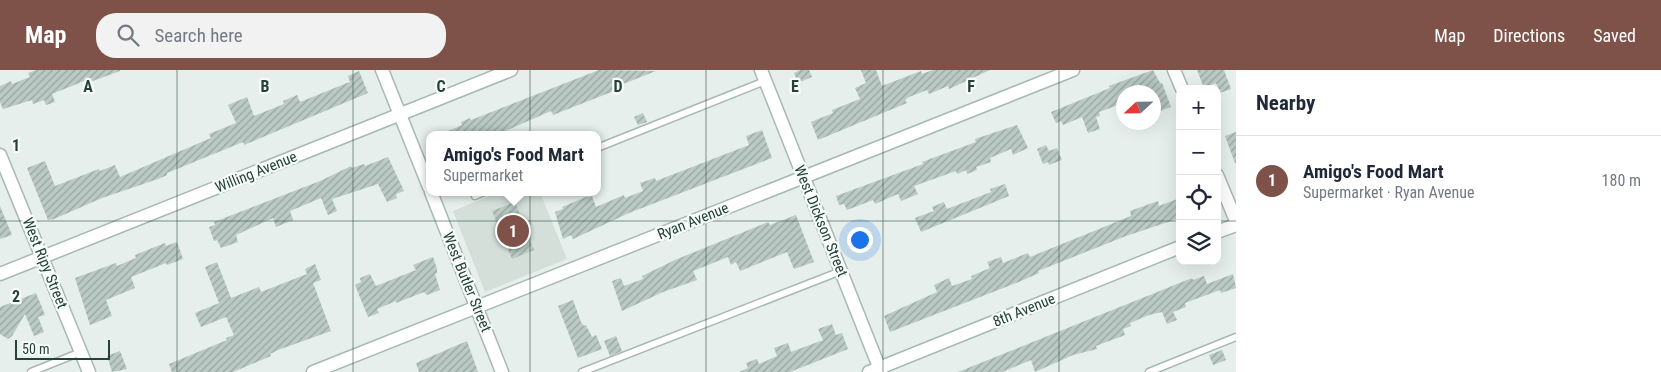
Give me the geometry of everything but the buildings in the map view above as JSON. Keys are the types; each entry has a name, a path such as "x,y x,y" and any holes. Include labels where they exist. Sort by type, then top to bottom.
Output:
{"street":[{"path":"382,70 426,180"},
{"name":"Willing Avenue","path":"0,274 511,70"},
{"name":"Ryan Avenue","path":"313,372 1073,70"},
{"path":"1174,70 1180,85"},
{"name":"West Dickson Street","path":"763,76 841,271 877,371"},
{"name":"West Ripy Street","path":"0,155 89,372"},
{"path":"1221,185 1236,223 1221,230"},
{"name":"West Butler Street","path":"433,196 502,372"},
{"name":"8th Avenue","path":"877,371 1176,249"}],"lane":[{"path":"601,146 763,76"},
{"path":"582,372 841,271"},
{"path":"1149,372 1236,337"},
{"path":"31,372 81,352"}],"shaded area":[{"path":"489,196 542,196 567,259 485,292 453,211"}],"place":[{"name":"Amigo's Food Mart","path":"513,231"}]}
